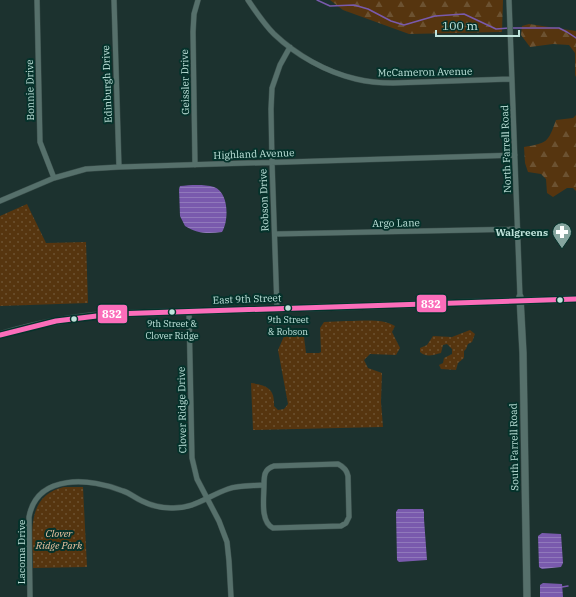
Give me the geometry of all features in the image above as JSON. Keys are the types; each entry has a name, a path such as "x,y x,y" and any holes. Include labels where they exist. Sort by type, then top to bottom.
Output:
{"main road":[{"name":"East 9th Street","path":"0,335 25,327 77,317 189,311 520,299 576,299"},
{"name":"South Farrell Road","path":"520,299 524,386 527,597"}],"street":[{"name":"Bonnie Drive","path":"37,0 40,142 54,178"},
{"name":"Edinburgh Drive","path":"114,0 118,167"},
{"name":"Geissler Drive","path":"196,165 193,32 194,14 198,0"},
{"name":"McCameron Avenue","path":"248,0 260,18 274,34 290,47 314,63 357,80 393,83 512,79"},
{"name":"North Farrell Road","path":"509,0 520,299"},
{"name":"Robson Drive","path":"277,308 272,162 272,88 280,65 290,47"},
{"name":"Highland Avenue","path":"0,201 54,178 86,169 515,155"},
{"name":"Argo Lane","path":"275,234 518,229"},
{"name":"Clover Ridge Drive","path":"189,311 192,458 197,479 219,521 227,542 231,597"},
{"path":"338,464 347,471 349,516 346,523 341,526 273,528 268,526 265,520 264,485 265,472 268,468 274,466 338,464"},
{"name":"Lacoma Drive","path":"30,597 29,517 37,498 50,487 59,484 91,483 111,486 125,491 142,502 171,508 189,506 229,488 264,485"}],"green space":[{"path":"330,0 503,0 502,32 409,34 343,10"},
{"path":"529,24 576,31 576,77 575,53 569,45 553,44 530,47 521,35 522,26"},
{"path":"576,115 576,191 573,188 567,188 553,197 547,193 546,179 541,174 528,172 525,163 524,147 546,141 556,120 573,118"},
{"path":"27,204 46,243 86,242 88,303 0,306 0,216"},
{"path":"365,320 390,323 395,326 392,332 400,348 396,355 370,354 364,360 368,368 382,373 381,402 383,427 253,430 251,383 261,385 269,389 273,396 274,406 278,410 284,409 288,404 278,350 285,334 291,330 297,331 304,337 306,353 319,353 321,352 320,328 324,322"},
{"path":"470,330 475,334 472,342 468,344 464,351 464,358 458,363 456,370 441,369 439,365 443,363 444,358 452,354 452,349 447,344 443,345 441,353 428,355 420,352 420,348 427,345 433,336 452,337"},
{"name":"Clover Ridge Park","path":"64,487 83,487 87,567 33,568 32,531 37,508 42,499 51,492"}],"shaded area":[{"path":"206,185 219,190 223,195 226,207 226,221 222,232 203,233 194,231 185,226 180,216 180,186"},
{"path":"398,509 423,509 427,560 399,562 397,560 396,512"},
{"path":"542,533 561,534 563,563 561,567 542,569 539,567 538,536"},
{"path":"543,583 562,584 563,597 540,597 540,585"}],"waterway":[{"path":"317,0 330,6 354,5 368,9 391,21 404,25 435,16 464,14 496,29 509,28"},
{"path":"512,28 559,28 576,38"},
{"path":"562,587 568,586"}],"transit line":[{"name":"832","path":"0,335 56,321 113,314 576,299"}],"place":[{"name":"Walgreens","path":"562,249"},
{"name":"9th Street & Robson","path":"288,308"},
{"name":"9th Street & Clover Ridge","path":"172,312"}]}
